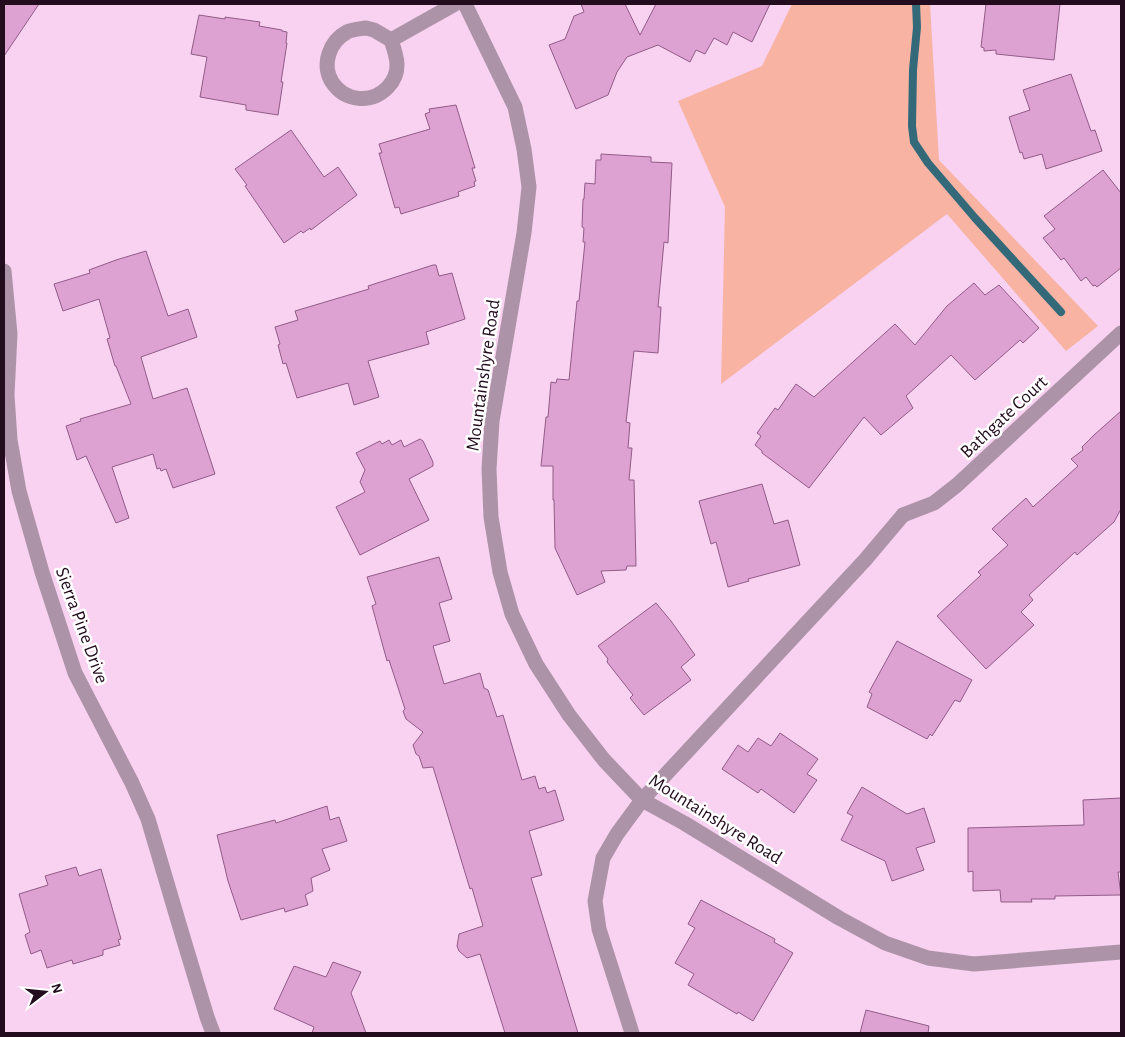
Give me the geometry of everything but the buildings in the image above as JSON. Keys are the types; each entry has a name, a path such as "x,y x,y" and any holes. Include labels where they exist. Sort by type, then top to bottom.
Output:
{"street":[{"path":"391,40 455,4"},
{"name":"Mountainshyre Road","path":"465,4 515,107 524,149 529,187 524,233 492,421 489,469 490,517 500,572 512,614 536,664 569,715 598,752 642,800 885,943 928,958 974,964 1121,952"},
{"path":"366,28 374,30 391,40 397,56 398,69 394,80 382,93 375,97 356,98 344,94 332,81 327,64 331,48 338,38 354,29 366,28"},
{"name":"Sierra Pine Drive","path":"4,271 10,334 7,395 19,491 42,572 75,673 148,819 184,943 213,1033"},
{"name":"Bathgate Court","path":"642,800 859,566 903,515 934,503 958,484 1121,333"},
{"path":"632,1033 602,937 595,901 603,858 617,834 642,800"}],"shaded area":[{"path":"792,4 930,4 939,160 1098,326 1066,351 947,214 721,384 725,207 678,101 762,66"}],"waterway":[{"path":"916,4 917,27 913,70 912,126 914,142 928,163 975,218 1061,312"}]}
